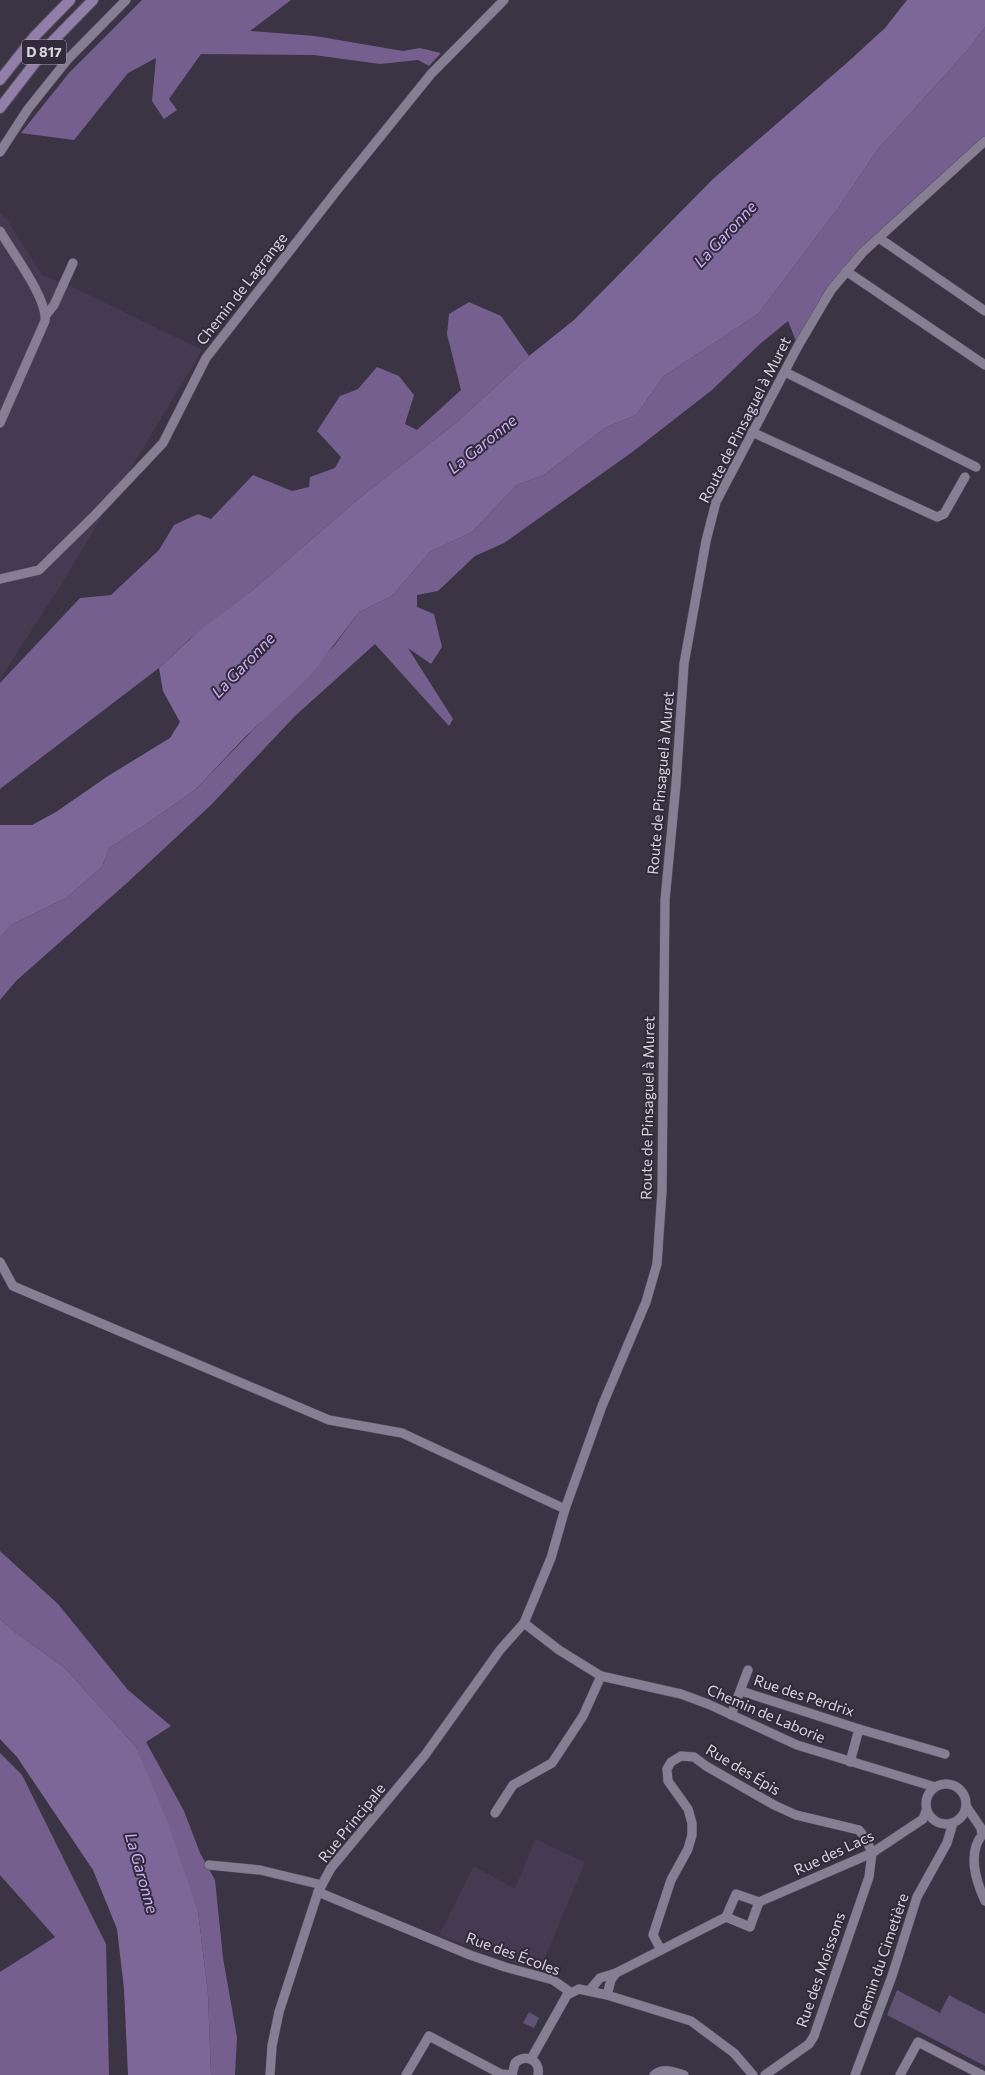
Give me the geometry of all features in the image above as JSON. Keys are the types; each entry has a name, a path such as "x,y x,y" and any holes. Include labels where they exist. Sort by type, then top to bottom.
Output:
{"main road":[{"name":"D 817","path":"0,80 34,37 70,0"},
{"name":"D 817","path":"0,108 48,46 93,0"}],"street":[{"path":"0,152 28,109 68,59 126,0"},
{"name":"Chemin de Lagrange","path":"0,579 39,570 95,515 163,443 206,358 338,188 431,74 504,0"},
{"name":"Route de Pinsaguel à Muret","path":"524,1623 551,1558 565,1509 602,1406 646,1302 656,1264 662,1191 663,964 665,900 676,784 684,664 706,541 716,502 752,432 825,299 846,270 879,238 984,145"},
{"path":"0,231 42,300 46,315"},
{"path":"879,238 985,311"},
{"path":"0,423 46,315 54,306 73,263"},
{"path":"846,270 985,365"},
{"path":"785,372 976,467"},
{"path":"752,432 937,517 944,514 965,477"},
{"path":"0,1262 13,1286 329,1420 402,1434 565,1509"},
{"name":"Chemin de Laborie","path":"524,1623 559,1650 601,1676 681,1694 797,1745 935,1787"},
{"name":"Rue Principale","path":"270,2075 272,2046 279,2012 320,1889 332,1868 425,1755 500,1650 524,1623"},
{"name":"Rue des Perdrix","path":"731,1715 748,1670"},
{"path":"495,1813 513,1785 552,1763 583,1716 601,1676"},
{"name":"Rue des Perdrix","path":"741,1691 859,1729 945,1754"},
{"name":"Rue des Perdrix","path":"850,1762 859,1729"},
{"name":"Rue des Épis","path":"661,1950 653,1935 671,1880 688,1849 692,1835 692,1823 688,1809 668,1781 667,1769 672,1762 680,1756 694,1757 706,1766 767,1802 796,1815 859,1830 866,1839 872,1853"},
{"path":"918,1783 923,1788 927,1796"},
{"path":"936,1821 953,1823 962,1816 966,1806 965,1797 958,1788 945,1784 935,1787 927,1796 925,1804 926,1811 948,1837"},
{"path":"966,1806 981,1828 982,1835 975,1845 974,1865 979,1887 985,1901"},
{"name":"Rue des Lacs","path":"759,1902 872,1853 917,1823 923,1818 926,1811"},
{"path":"962,1816 978,1822"},
{"name":"Rue des Lacs","path":"917,1823 936,1821"},
{"name":"Chemin du Cimetière","path":"855,2075 892,1976 917,1897 947,1843 953,1823"},
{"name":"Rue des Moissons","path":"764,2075 809,2044 814,2036 869,1877 872,1853"},
{"name":"Rue des Écoles","path":"209,1865 260,1870 320,1889 470,1955 505,1967 553,1980 570,1992 579,1989 607,1995 691,2021 734,2053 753,2075"},
{"path":"589,1991 600,1978 616,1973 726,1917 736,1894 759,1902 750,1927 726,1917"},
{"path":"607,1995 611,1980 616,1973"},
{"path":"531,2059 570,1992"},
{"path":"406,2075 429,2036 500,2074 512,2075 512,2066 518,2060 526,2058 531,2059 538,2068 538,2075"},
{"path":"900,2075 918,2042 982,2075"},
{"path":"654,2075 656,2073 669,2070 684,2075"}],"shaded area":[{"path":"142,0 291,0 250,31 315,36 403,51 420,48 441,53 429,66 418,60 380,64 314,55 201,54 169,99 177,110 164,119 152,101 156,58 128,73 74,140 21,133 69,73"},
{"path":"985,27 985,141 863,252 798,346 788,321 761,343 712,390 631,453 504,543 475,556 438,591 417,595 417,607 434,614 442,647 431,664 408,648 453,719 449,726 375,644 295,716 211,805 128,882 16,981 0,1000 0,938 11,925 66,898 102,867 109,848 196,789 334,646 359,612 392,596 430,552 472,532 517,485 544,475 605,428 636,415 664,376 758,314 839,207 878,149 966,52"},
{"path":"0,214 6,218 42,275 73,287 202,350 59,588 0,679"},
{"path":"469,302 501,316 529,356 456,423 363,495 254,589 190,639 159,668 0,789 0,683 80,598 111,595 159,550 174,525 198,514 211,519 253,475 292,491 309,487 310,477 335,468 341,457 317,431 340,396 358,389 377,367 399,376 414,395 405,424 417,430 461,390 447,334 449,314"},
{"path":"0,1551 58,1604 128,1690 171,1726 146,1742 184,1811 200,1853 215,1880 223,1958 237,2037 235,2075 211,2075 208,1994 198,1911 136,1747 65,1668 15,1632 0,1619"},
{"path":"0,1753 22,1775 106,1944 109,2075 0,2075 0,1972 55,1937 0,1875"},
{"path":"535,1839 585,1862 539,1972 439,1935 474,1866 515,1889"},
{"path":"897,1990 940,2013 949,1995 985,2014 985,2066 887,2015"},
{"path":"529,2012 539,2018 534,2028 523,2023"}],"water":[{"name":"La Garonne","path":"907,0 985,0 985,27 966,52 878,149 839,207 758,314 664,376 636,415 605,428 544,475 517,485 472,532 430,552 392,596 359,612 310,676 245,737 196,789 109,848 102,867 66,898 11,925 0,938 0,825 32,825 56,812 108,776 170,738 180,722 163,691 159,668 199,631 254,589 363,495 456,423 529,356 574,320 713,179 885,28"},
{"name":"La Garonne","path":"0,1619 15,1632 65,1668 136,1747 168,1823 198,1911 208,1994 211,2075 128,2075 124,1989 117,1929 93,1870 17,1757 0,1739"}]}
